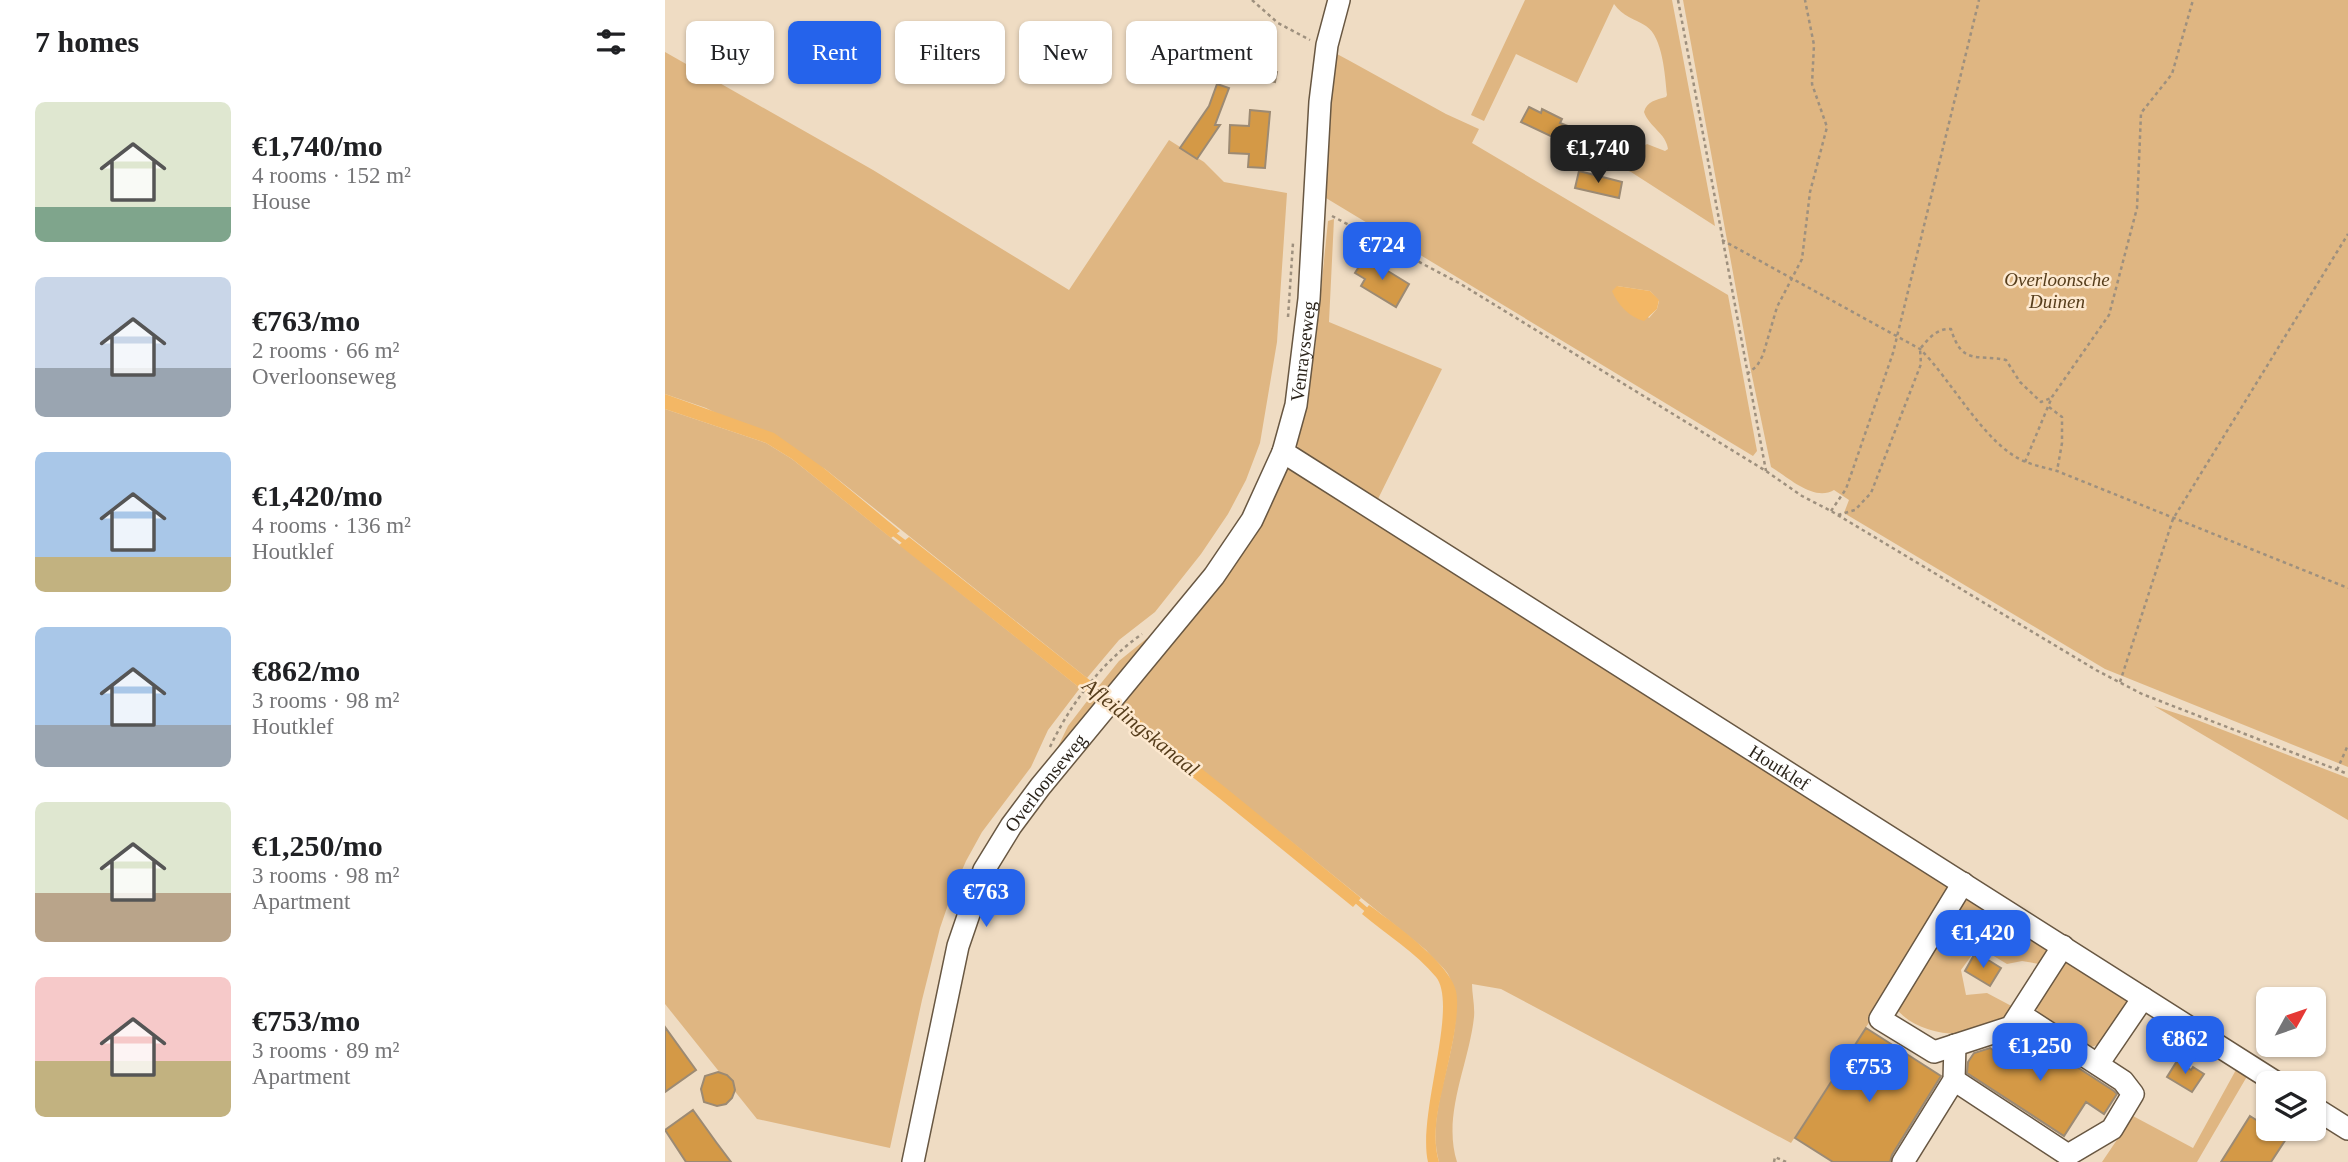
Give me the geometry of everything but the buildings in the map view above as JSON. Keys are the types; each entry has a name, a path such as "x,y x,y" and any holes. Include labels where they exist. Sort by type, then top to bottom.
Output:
{"street":[{"name":"Venrayseweg","path":"1283,452 1296,405 1309,299 1313,209 1327,44 1339,0"},
{"name":"Overloonseweg","path":"913,1162 958,946 984,870 1011,826 1040,787 1214,576 1252,520 1283,452"},
{"name":"Houtklef","path":"1283,452 2258,1071"},
{"path":"1963,883 1879,1019 1934,1052 2011,1027 2063,946"},
{"path":"2098,1065 2143,998"},
{"path":"1954,1080 2068,1155 2112,1129 2133,1094 2123,1081 2020,1014"},
{"path":"1903,1162 1954,1080 1955,1045"},
{"path":"2326,1115 2348,1129"}],"path":[{"path":"1252,0 1278,23 1311,41"},
{"path":"1678,0 1766,471"},
{"path":"1747,374 1757,366 1763,355 1777,307 1802,259 1810,191 1827,127 1812,85 1814,45 1805,0"},
{"path":"1831,511 1846,489 1893,353 1979,0"},
{"path":"2025,462 2052,397 2109,315 2137,208 2141,113 2172,74 2193,0"},
{"path":"1313,209 1338,218 1459,283 1766,471 1802,496 2120,682 2142,694 2348,774"},
{"path":"2120,682 2173,519 2348,234"},
{"path":"1722,240 1920,349 1985,429 2004,449 2025,462 2057,471 2348,589"},
{"path":"1837,515 1855,510 1871,493 1921,364 1920,349 1930,337 1944,328 1951,328 1960,350 1973,357 2006,360 2020,382 2041,402 2052,397"},
{"path":"2049,406 2062,417 2057,471"},
{"path":"1079,698 1122,648 1149,629"},
{"path":"2337,770 2348,745"},
{"path":"1773,1162 1775,1157 1786,1162"}],"green space":[{"path":"1525,0 1672,0 1715,226 1631,172 1597,159 1605,138 1614,131 1624,137 1630,156 1639,155 1642,147 1647,144 1665,151 1668,149 1667,143 1644,112 1650,103 1667,95 1660,48 1652,31 1614,4 1577,83 1516,54 1484,121 1471,115"},
{"name":"Overloonsche Duinen","path":"1683,0 2348,0 2348,767 2105,669 1844,513 1849,500 1834,490 1826,493 1810,491 1771,467"},
{"path":"665,52 686,64 686,84 721,84 873,170 1069,290 1169,140 1204,162 1224,182 1287,193 1277,342 1260,443 1246,480 1228,514 1201,554 1155,612 1119,640 1087,678 825,469 706,408 665,394"},
{"path":"1330,54 1337,54 1446,114 1479,129 1472,143 1728,295 1757,451 1753,456 1321,195","holes":["1617,286 1650,291 1659,301 1657,309 1649,318"]},
{"path":"1334,219 1329,322 1442,369 1376,503 1298,450 1296,438 1315,349 1328,221"},
{"path":"665,409 766,443 792,459 1080,688 1048,730 1031,767 982,832 952,893 940,928 922,1000 890,1148 757,1119 665,1004"},
{"path":"1292,469 1946,883 1949,899 1791,1143 1501,989 1472,984 1474,1017 1454,1108 1453,1144 1457,1162 1439,1162 1437,1115 1456,1018 1455,995 1448,974 1426,950 1120,704 1246,548 1268,512 1287,470"},
{"path":"1167,622 1106,694 1098,687 1119,661"},
{"path":"1091,696 1099,703 1053,757 1068,726"},
{"path":"2154,706 2348,778 2348,820"},
{"path":"1971,896 2044,945 2048,956 2045,962 2039,964 2022,961 2007,964 1987,952 1983,958 1974,952 1961,970 1966,995 1987,993 2019,1010 1994,1025 1974,1032 1936,1032 1913,1023 1895,1007 1964,897"},
{"path":"2064,957 2134,1002 2103,1043 2091,1047 2039,1016 2035,1002"},
{"path":"2237,1068 2249,1073 2197,1162 2102,1162 2133,1116 2193,1148"}],"water":[{"path":"1617,286 1650,291 1659,300 1657,309 1644,321 1634,317 1614,296 1612,291"},
{"path":"665,394 774,433 825,469 900,531 891,538 792,459 766,443 665,409"},
{"path":"909,537 1361,898 1353,907 899,545"},
{"path":"1369,905 1432,956 1452,980 1456,991 1455,1026 1436,1125 1439,1162 1428,1162 1426,1142 1441,1036 1442,991 1436,977 1428,968 1362,914"}],"waterway":[{"name":"Afleidingskanaal","path":"891,532 907,544"},
{"name":"Afleidingskanaal","path":"1355,900 1369,912"}]}
